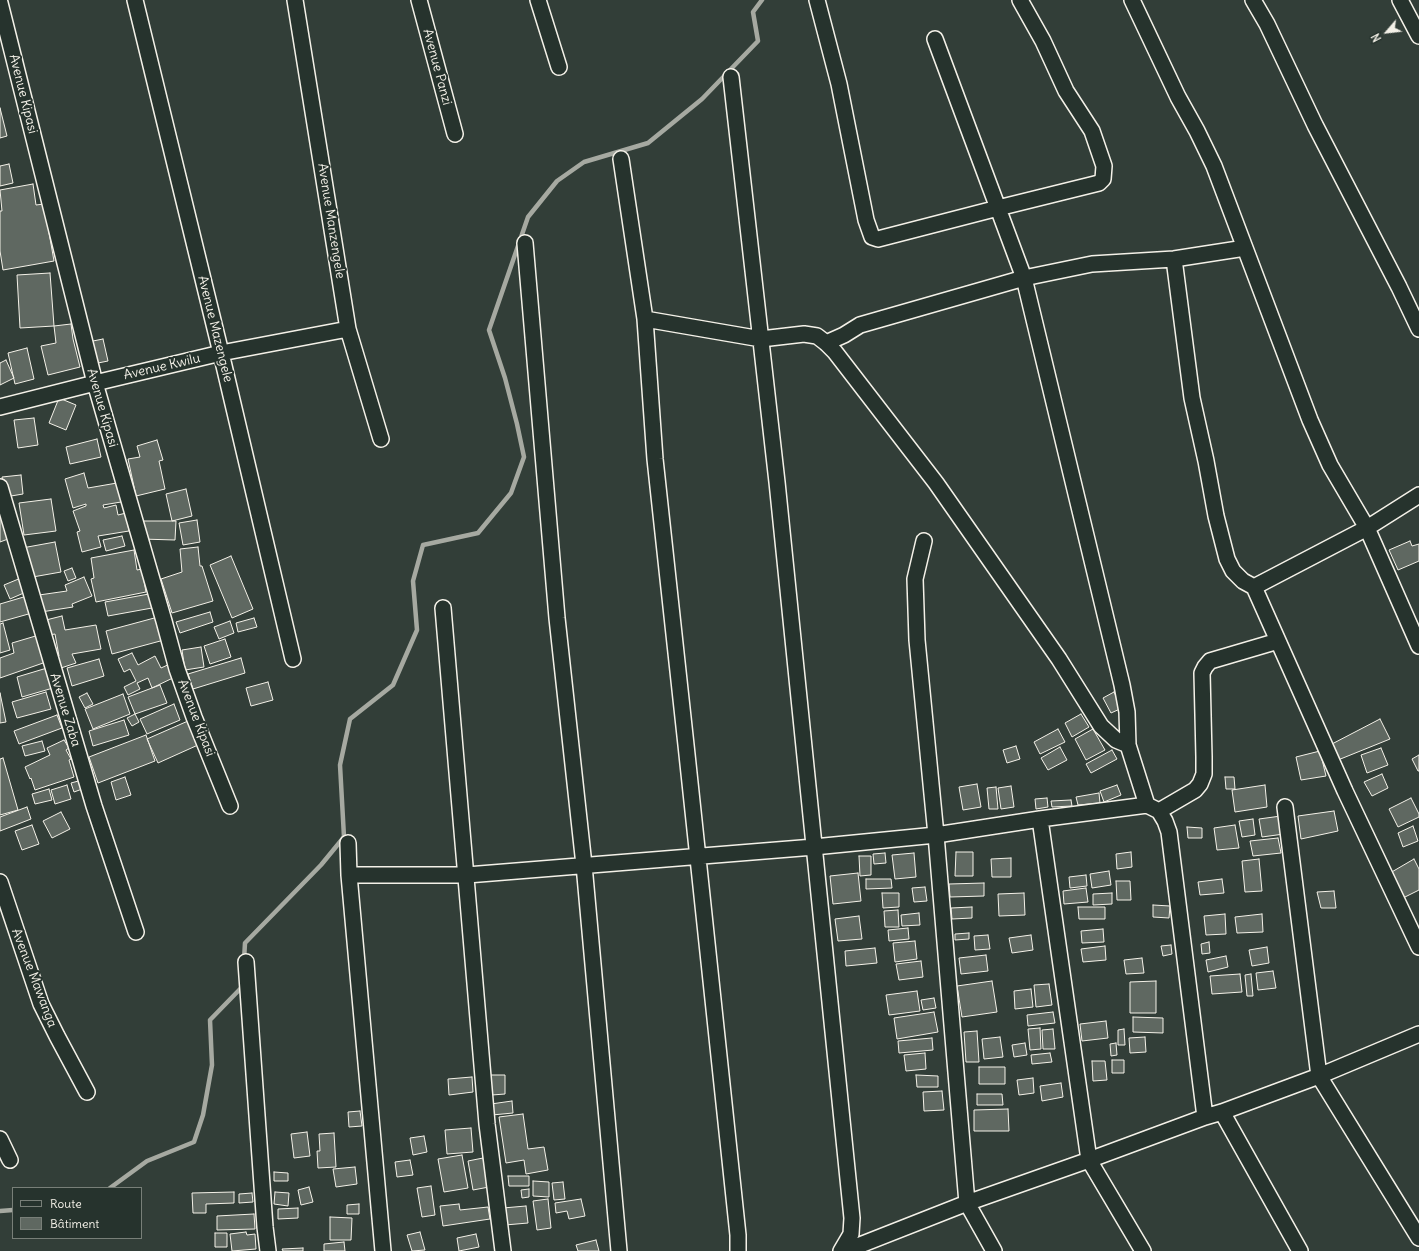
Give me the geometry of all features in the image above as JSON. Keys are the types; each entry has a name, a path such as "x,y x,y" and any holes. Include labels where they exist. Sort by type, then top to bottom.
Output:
{"street":[{"name":"Avenue Mazengele","path":"135,0 221,353 293,659"},
{"name":"Avenue Manzengele","path":"296,0 348,329 381,439"},
{"name":"Avenue Panzi","path":"419,0 455,134"},
{"path":"538,0 559,67"},
{"path":"817,0 839,84 866,220 872,237 878,239 1099,184 1103,179 1104,166 1092,131 1066,91 1043,41 1020,0"},
{"path":"1132,0 1178,97 1214,166 1310,420 1330,465 1366,528 1419,646"},
{"path":"1253,0 1267,24 1315,124 1419,329"},
{"path":"1400,0 1419,36"},
{"name":"Avenue Kipasi","path":"0,3 94,383 160,606 177,669 194,717 230,806"},
{"path":"935,39 1024,278 1122,684 1127,712 1128,745 1153,808 1166,820 1169,832 1205,1117"},
{"path":"731,77 776,474 852,1218 851,1234 841,1251"},
{"path":"621,159 645,319 655,459 698,856 738,1251"},
{"path":"525,243 557,618 584,865 619,1251"},
{"path":"826,343 844,335 860,325 1024,278 1092,264 1174,259 1245,248"},
{"path":"1174,259 1192,398 1216,516 1227,559 1233,571 1243,581 1254,586 1345,791 1419,947"},
{"path":"645,319 761,339 804,334 817,336 826,343 835,352 936,482 1060,659 1101,726 1116,740 1128,745"},
{"name":"Avenue Kwilu","path":"0,407 221,353 348,329"},
{"name":"Avenue Zaba","path":"0,487 94,806 136,932"},
{"path":"1254,586 1366,528 1419,495"},
{"path":"924,541 915,579 917,640 936,835 968,1203 994,1251"},
{"path":"443,608 467,875 487,1124 503,1251"},
{"path":"349,875 467,875 814,847 936,835 1040,819 1153,808 1195,790 1200,784 1204,774 1202,673 1205,667 1210,661 1278,641"},
{"path":"1285,807 1319,1076 1419,1238"},
{"path":"1040,819 1089,1160 1143,1251"},
{"path":"348,844 349,875 383,1251"},
{"name":"Avenue Mawanga","path":"0,882 41,1004 87,1092"},
{"path":"246,962 268,1251"},
{"path":"845,1251 968,1203 1319,1076 1419,1034"},
{"path":"1222,1112 1300,1251"},
{"path":"0,1139 10,1160"}],"building":[{"path":"0,108 7,136 0,138"},
{"path":"9,164 13,183 0,186 0,166"},
{"path":"33,184 36,205 44,204 54,261 3,270 0,251 0,211 2,211 0,190"},
{"path":"50,273 54,326 20,328 17,275"},
{"path":"71,324 80,367 48,375 41,346 56,343 54,326"},
{"path":"103,339 108,361 93,364 88,342"},
{"path":"27,348 34,379 15,384 8,353"},
{"path":"6,360 14,378 0,385 0,363"},
{"path":"59,398 76,405 66,430 49,423"},
{"path":"34,418 38,445 18,448 14,420"},
{"path":"97,439 101,457 70,464 66,447"},
{"path":"157,440 163,460 159,461 165,489 136,496 128,459 140,457 137,446"},
{"path":"84,473 88,488 117,483 121,502 103,505 104,508 116,505 118,515 126,513 129,531 98,536 101,547 82,552 77,532 80,531 73,511 86,506 86,504 73,508 65,479"},
{"path":"21,475 23,494 5,497 2,477"},
{"path":"186,489 192,516 172,521 166,494"},
{"path":"51,499 56,531 24,535 19,503"},
{"path":"0,509 8,539 0,542"},
{"path":"197,520 200,542 183,545 179,523"},
{"path":"141,521 176,521 175,540 141,539"},
{"path":"122,536 125,546 106,551 103,540"},
{"path":"1410,541 1412,546 1419,544 1419,561 1398,570 1389,550"},
{"path":"55,542 61,572 27,578 22,548"},
{"path":"198,547 200,566 202,566 213,601 172,613 161,579 182,572 180,549"},
{"path":"134,550 137,570 142,569 146,592 96,602 91,579 94,578 91,558"},
{"path":"231,556 253,609 232,618 210,565"},
{"path":"72,568 76,578 68,581 64,571"},
{"path":"84,577 92,596 72,604 73,607 41,612 39,595 67,591 65,585"},
{"path":"21,578 26,592 10,599 4,585"},
{"path":"149,594 152,608 108,616 105,602"},
{"path":"27,596 32,613 0,622 0,604"},
{"path":"210,612 213,622 180,633 176,622"},
{"path":"62,616 65,630 96,625 101,649 72,654 76,663 58,669 54,658 59,656 55,634 49,635 46,620"},
{"path":"158,617 164,640 112,654 106,631"},
{"path":"254,618 257,627 238,632 236,623"},
{"path":"230,621 234,633 219,639 214,627"},
{"path":"3,623 10,650 0,653 0,624"},
{"path":"39,635 46,662 0,678 0,658 14,653 12,643"},
{"path":"225,639 231,657 210,664 204,646"},
{"path":"201,647 204,667 185,670 182,650"},
{"path":"132,653 138,665 155,656 161,668 172,663 177,676 152,688 148,678 137,683 140,689 128,695 124,687 136,681 130,669 124,672 118,659"},
{"path":"241,658 245,673 193,689 188,674"},
{"path":"99,659 104,676 72,686 67,668"},
{"path":"47,668 53,688 22,697 17,677"},
{"path":"268,682 273,700 251,706 246,688"},
{"path":"160,685 167,703 135,714 128,697"},
{"path":"46,692 51,709 17,718 12,702"},
{"path":"1114,692 1122,708 1111,713 1103,698"},
{"path":"0,693 6,722 0,723"},
{"path":"87,693 93,704 85,708 79,697"},
{"path":"123,694 130,714 93,729 85,709"},
{"path":"174,704 180,720 147,734 140,719"},
{"path":"135,714 139,722 132,726 127,718"},
{"path":"1081,714 1089,727 1072,737 1065,723"},
{"path":"57,715 62,728 19,744 14,731"},
{"path":"1380,719 1390,739 1338,760 1330,745"},
{"path":"124,720 129,735 93,746 89,731"},
{"path":"188,721 198,745 158,763 147,739"},
{"path":"1058,729 1065,742 1040,754 1034,742"},
{"path":"1093,729 1105,750 1086,760 1075,739"},
{"path":"146,735 155,761 98,783 89,757"},
{"path":"64,740 69,748 66,750 71,759 69,760 74,777 35,790 25,767 50,755 47,748"},
{"path":"42,741 45,751 25,756 22,746"},
{"path":"1016,746 1020,759 1007,763 1003,750"},
{"path":"1060,747 1067,760 1048,770 1041,758"},
{"path":"1381,748 1388,765 1367,773 1361,755"},
{"path":"1112,750 1117,759 1091,773 1086,764"},
{"path":"1320,751 1326,776 1301,780 1296,757"},
{"path":"1419,755 1419,771 1418,771 1412,759"},
{"path":"3,758 18,810 0,815 0,759"},
{"path":"1382,774 1388,788 1372,796 1364,782"},
{"path":"125,777 131,795 116,800 111,782"},
{"path":"1225,777 1234,777 1235,789 1226,789"},
{"path":"82,780 85,788 74,792 71,783"},
{"path":"977,784 981,807 963,810 959,787"},
{"path":"67,785 71,799 55,804 51,790"},
{"path":"1117,785 1121,795 1104,802 1100,791"},
{"path":"1265,785 1267,807 1235,812 1232,790"},
{"path":"1011,786 1014,807 1001,809 998,788"},
{"path":"996,787 998,809 989,809 987,788"},
{"path":"49,789 52,800 35,804 32,794"},
{"path":"1099,793 1100,803 1078,805 1076,797"},
{"path":"1047,798 1048,807 1036,809 1035,799"},
{"path":"1411,798 1419,817 1398,827 1389,809"},
{"path":"1071,800 1072,806 1052,807 1051,801"},
{"path":"27,807 31,819 0,831 0,817"},
{"path":"1334,811 1338,831 1301,839 1298,816"},
{"path":"61,812 70,829 52,838 43,821"},
{"path":"1281,816 1284,834 1262,837 1259,819"},
{"path":"1253,819 1255,835 1242,837 1239,821"},
{"path":"32,825 39,844 22,850 15,831"},
{"path":"1235,825 1239,848 1217,850 1214,828"},
{"path":"1413,826 1418,841 1403,847 1398,833"},
{"path":"1187,827 1202,828 1202,838 1188,838"},
{"path":"1278,838 1281,853 1253,856 1250,841"},
{"path":"956,852 973,852 973,876 955,876"},
{"path":"1131,852 1132,867 1117,869 1116,854"},
{"path":"885,853 886,863 874,864 873,854"},
{"path":"914,853 916,877 895,879 892,855"},
{"path":"859,856 871,856 871,875 860,876"},
{"path":"1011,858 1011,877 992,877 991,859"},
{"path":"1259,859 1262,891 1245,892 1242,861"},
{"path":"1414,859 1419,869 1419,890 1401,899 1390,873"},
{"path":"1109,871 1111,885 1092,888 1090,874"},
{"path":"858,873 861,901 833,904 830,876"},
{"path":"1086,875 1087,886 1070,888 1069,877"},
{"path":"866,879 891,879 892,888 866,889"},
{"path":"1222,879 1224,893 1200,895 1198,882"},
{"path":"1116,881 1130,881 1131,900 1117,900"},
{"path":"984,883 984,896 950,897 949,884"},
{"path":"925,887 927,901 914,902 912,888"},
{"path":"1086,888 1088,902 1064,904 1063,891"},
{"path":"1334,891 1336,908 1321,908 1317,892"},
{"path":"882,893 899,893 899,907 883,908"},
{"path":"1024,893 1025,915 999,916 998,894"},
{"path":"1112,893 1112,904 1093,905 1093,894"},
{"path":"1153,905 1170,906 1169,918 1153,917"},
{"path":"972,907 972,918 952,919 951,908"},
{"path":"1078,907 1105,907 1105,919 1079,919"},
{"path":"898,910 899,927 885,927 884,911"},
{"path":"919,913 920,925 902,926 901,915"},
{"path":"1225,914 1226,934 1206,935 1204,916"},
{"path":"1262,914 1263,932 1237,933 1235,917"},
{"path":"859,916 862,939 838,941 835,919"},
{"path":"908,928 909,939 889,941 888,930"},
{"path":"1103,929 1104,942 1082,943 1081,931"},
{"path":"969,933 969,939 955,940 955,934"},
{"path":"988,935 990,949 975,950 974,936"},
{"path":"1031,935 1033,950 1012,953 1009,938"},
{"path":"915,941 917,959 895,962 893,943"},
{"path":"1209,942 1210,953 1202,954 1201,944"},
{"path":"1171,945 1172,954 1163,956 1161,946"},
{"path":"1105,946 1106,960 1083,962 1081,949"},
{"path":"1267,947 1269,963 1252,966 1249,950"},
{"path":"875,948 877,963 846,966 845,951"},
{"path":"986,955 988,971 961,974 959,958"},
{"path":"1226,956 1228,967 1208,972 1206,960"},
{"path":"1142,958 1144,973 1126,974 1124,960"},
{"path":"921,961 923,977 899,980 896,964"},
{"path":"1273,971 1276,988 1258,990 1256,973"},
{"path":"1240,974 1242,992 1212,994 1210,976"},
{"path":"1251,974 1253,996 1247,996 1245,975"},
{"path":"992,981 997,1012 962,1017 957,986"},
{"path":"1156,981 1156,1013 1130,1013 1130,982"},
{"path":"1049,984 1052,1005 1036,1007 1034,985"},
{"path":"1031,989 1033,1007 1015,1009 1014,991"},
{"path":"917,991 920,1011 889,1015 886,995"},
{"path":"934,998 936,1008 923,1010 921,1000"},
{"path":"934,1012 938,1032 897,1039 894,1018"},
{"path":"1053,1012 1055,1023 1028,1026 1027,1015"},
{"path":"1133,1017 1163,1018 1163,1033 1133,1032"},
{"path":"1106,1021 1108,1038 1082,1041 1080,1024"},
{"path":"1040,1028 1041,1049 1030,1050 1028,1029"},
{"path":"1053,1029 1055,1049 1043,1049 1042,1030"},
{"path":"1124,1029 1125,1045 1118,1045 1118,1030"},
{"path":"977,1031 979,1062 966,1062 964,1032"},
{"path":"1000,1037 1003,1057 984,1059 982,1039"},
{"path":"1145,1037 1146,1052 1130,1053 1129,1038"},
{"path":"932,1038 933,1050 899,1053 898,1041"},
{"path":"1025,1043 1027,1055 1014,1057 1012,1045"},
{"path":"1116,1043 1117,1055 1111,1056 1110,1044"},
{"path":"925,1053 926,1069 906,1071 904,1055"},
{"path":"1050,1053 1052,1062 1032,1064 1031,1055"},
{"path":"1112,1060 1124,1060 1124,1073 1112,1073"},
{"path":"1092,1061 1105,1061 1107,1080 1093,1081"},
{"path":"979,1067 1005,1067 1005,1084 979,1084"},
{"path":"491,1075 505,1075 505,1094 492,1095"},
{"path":"916,1075 938,1076 938,1087 917,1087"},
{"path":"472,1077 473,1092 449,1095 448,1079"},
{"path":"1033,1078 1034,1093 1019,1095 1017,1080"},
{"path":"1061,1083 1063,1097 1042,1101 1040,1086"},
{"path":"942,1091 944,1110 924,1111 923,1092"},
{"path":"977,1094 1002,1094 1003,1105 977,1105"},
{"path":"512,1101 513,1113 492,1115 491,1104"},
{"path":"1008,1109 1009,1131 974,1131 974,1110"},
{"path":"360,1111 362,1126 349,1127 348,1112"},
{"path":"523,1114 528,1149 544,1147 548,1170 526,1174 524,1160 506,1163 499,1117"},
{"path":"471,1128 473,1152 447,1154 445,1130"},
{"path":"307,1132 310,1156 294,1158 291,1134"},
{"path":"334,1133 336,1167 318,1168 317,1151 320,1151 319,1134"},
{"path":"424,1136 427,1152 413,1155 410,1138"},
{"path":"462,1155 468,1188 444,1192 438,1159"},
{"path":"483,1158 489,1187 473,1190 468,1161"},
{"path":"410,1160 413,1175 397,1177 395,1162"},
{"path":"355,1167 357,1184 336,1187 333,1169"},
{"path":"274,1172 288,1173 288,1181 274,1181"},
{"path":"508,1176 529,1176 529,1186 509,1186"},
{"path":"533,1181 549,1182 549,1197 533,1196"},
{"path":"563,1182 565,1199 554,1200 552,1183"},
{"path":"431,1186 435,1215 422,1217 417,1188"},
{"path":"309,1187 313,1202 301,1205 298,1190"},
{"path":"529,1189 529,1197 522,1198 521,1190"},
{"path":"234,1192 234,1203 206,1204 206,1213 193,1213 192,1193"},
{"path":"275,1192 289,1193 288,1206 274,1204"},
{"path":"252,1193 253,1202 239,1203 239,1194"},
{"path":"548,1199 551,1228 537,1230 533,1201"},
{"path":"581,1199 585,1216 569,1219 567,1211 556,1213 555,1203"},
{"path":"359,1204 359,1214 347,1214 347,1205"},
{"path":"459,1204 460,1210 488,1207 490,1219 443,1226 440,1206"},
{"path":"526,1206 528,1223 505,1225 503,1208"},
{"path":"298,1208 298,1218 278,1219 278,1209"},
{"path":"254,1214 255,1229 217,1230 217,1216"},
{"path":"330,1217 352,1218 351,1240 330,1240"},
{"path":"246,1232 247,1235 255,1234 256,1249 232,1251 230,1234"},
{"path":"420,1232 425,1250 412,1251 407,1235"},
{"path":"215,1233 227,1233 227,1247 215,1247"},
{"path":"476,1234 479,1247 459,1251 457,1238"},
{"path":"596,1240 599,1251 578,1251 576,1245"},
{"path":"344,1242 345,1251 324,1251 324,1244"},
{"path":"303,1248 303,1251 283,1251 282,1249"}],"waterway":[{"path":"244,960 245,943 321,865 344,837 340,765 350,719 393,685 417,630 413,581 423,545 478,533 511,493 524,457 505,378 489,330 528,217 557,181 584,162 648,143 702,99 758,41 753,12 762,0"},
{"path":"111,1187 147,1161 194,1142 203,1115 212,1065 210,1020 243,986"},
{"path":"0,1211 12,1210"}]}
